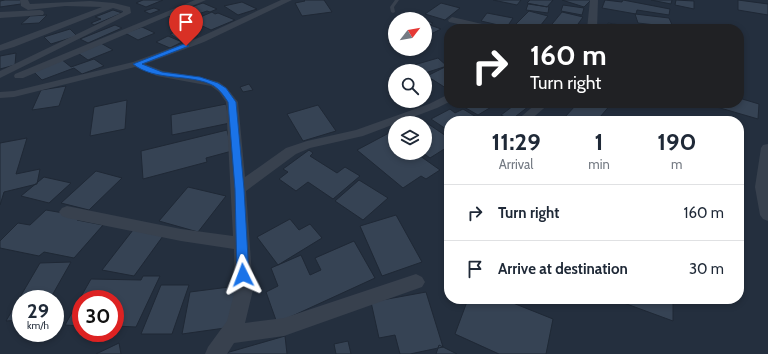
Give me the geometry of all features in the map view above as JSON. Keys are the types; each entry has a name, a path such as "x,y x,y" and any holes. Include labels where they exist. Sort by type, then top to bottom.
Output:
{"street":[{"path":"0,75 127,13 126,9 115,5 92,2 28,6 24,4 24,0"},
{"path":"0,48 11,46 127,0"},
{"path":"0,83 202,0"},
{"path":"0,95 14,94 136,64 201,40 288,0"},
{"path":"592,24 594,0"},
{"path":"0,15 101,10"},
{"path":"452,20 470,24"},
{"path":"136,64 161,74 216,84 223,90 232,102 239,189 244,290 235,324 215,354"},
{"path":"239,189 291,151 307,145 359,133 433,106 444,100"},
{"path":"528,116 538,108"},
{"path":"768,148 762,187 768,215"},
{"path":"67,212 181,235 242,244"},
{"path":"228,334 284,327 416,282"}],"lane":[{"path":"392,12 392,7 397,0"}],"building":[{"path":"21,0 21,4 0,7 0,1"},
{"path":"143,0 163,0 146,7 136,3"},
{"path":"304,0 324,0 332,12 302,16 295,3 305,1"},
{"path":"493,0 521,0 517,5"},
{"path":"530,0 553,0 547,7 527,3"},
{"path":"562,0 591,0 584,7"},
{"path":"605,0 622,2 623,0 670,9 669,15 637,10 636,14 602,8"},
{"path":"651,0 672,0 671,4"},
{"path":"676,0 694,1 694,9 675,5"},
{"path":"738,0 768,4 768,15 738,10"},
{"path":"242,2 257,9 238,15 224,6"},
{"path":"203,3 217,9 195,15 200,18 184,24 167,15"},
{"path":"441,3 460,8 445,20 432,16 432,12 428,12"},
{"path":"528,4 549,7 548,13 526,10"},
{"path":"563,5 584,8 582,15 561,11"},
{"path":"154,8 160,10 150,14 144,11"},
{"path":"113,10 122,13 94,25 91,23 101,19 95,17"},
{"path":"529,11 548,16 542,24 516,24"},
{"path":"212,12 235,20 211,30 196,23 190,25 186,23"},
{"path":"562,12 583,17 578,24 552,24"},
{"path":"487,13 513,18 509,24 494,24 481,21"},
{"path":"635,14 669,18 672,24 647,24 638,23"},
{"path":"47,15 39,23 21,24 30,16"},
{"path":"115,25 122,28 88,43 80,39"},
{"path":"432,26 441,29 432,34"},
{"path":"142,27 155,33 138,40 125,33"},
{"path":"185,28 198,36 182,42 170,34"},
{"path":"70,29 77,36 51,44 44,37"},
{"path":"168,36 182,42 170,48 156,42"},
{"path":"99,42 113,50 88,60 75,51"},
{"path":"16,53 15,65 0,69 0,56"},
{"path":"438,58 444,63 444,67 432,71 432,64 417,64"},
{"path":"61,59 71,67 94,59 104,66 82,74 74,68 42,80 31,69"},
{"path":"444,68 444,87 432,79 432,74"},
{"path":"249,84 253,90 243,92 240,87"},
{"path":"66,86 59,106 32,110 41,90"},
{"path":"127,100 125,129 90,136 94,107"},
{"path":"744,100 759,104 758,119 720,108 744,108"},
{"path":"226,104 230,123 172,135 171,115"},
{"path":"318,105 336,131 303,141 287,114"},
{"path":"466,108 490,108 478,115"},
{"path":"510,108 527,108 516,116 501,115"},
{"path":"573,108 608,108 601,116 566,116"},
{"path":"450,109 455,113 463,109 475,116 444,116 444,128 432,118"},
{"path":"432,126 444,135 444,149 432,157"},
{"path":"227,130 232,151 206,158 207,162 143,179 141,151"},
{"path":"388,134 388,160 426,160 440,170 426,179 421,176 403,188 357,150"},
{"path":"27,138 16,174 40,169 37,184 4,192 0,205 0,143"},
{"path":"309,150 313,153 310,156 337,173 345,167 360,176 333,199 308,182 296,191 279,179 288,172 283,169"},
{"path":"96,171 122,178 89,210 61,203"},
{"path":"44,177 71,183 49,203 21,196"},
{"path":"359,180 388,198 363,220 335,201"},
{"path":"188,187 226,196 198,232 159,221"},
{"path":"46,210 81,216 77,220 103,225 74,258 44,252 39,256 0,248 0,241 18,223 30,225"},
{"path":"396,215 422,262 382,276 360,226"},
{"path":"290,219 299,230 310,224 322,238 278,265 257,237"},
{"path":"133,230 163,236 134,276 102,270"},
{"path":"354,241 375,278 277,323 266,292 278,286 271,268 301,255 310,275 321,270 315,258"},
{"path":"71,262 55,290 24,290 40,263"},
{"path":"143,276 160,276 136,327 124,326 124,290 85,290 91,279 141,280"},
{"path":"161,285 189,285 172,334 141,334"},
{"path":"237,286 232,327 182,334 190,292"},
{"path":"426,292 443,347 410,354 400,354 395,335 379,338 371,302"},
{"path":"466,304 516,304 553,319 546,354 499,354 455,334"},
{"path":"627,304 673,304 673,321"},
{"path":"12,311 12,321 6,321"},
{"path":"72,313 72,325 65,325"},
{"path":"285,336 287,354 226,354 226,353"},
{"path":"348,341 351,354 336,354 334,344"},
{"path":"119,343 121,354 96,354"},
{"path":"439,345 457,354 436,354"}],"route":[{"path":"186,46 136,64 161,74 216,84 223,90 232,102 239,189 243,275"}]}
